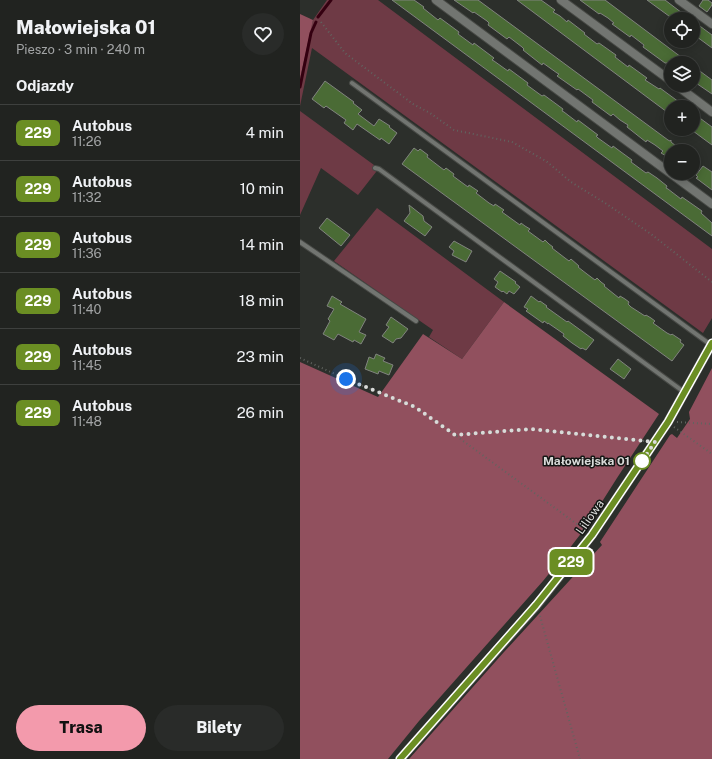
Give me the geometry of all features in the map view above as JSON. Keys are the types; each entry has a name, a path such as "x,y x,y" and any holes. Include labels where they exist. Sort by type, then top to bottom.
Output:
{"street":[{"path":"436,0 712,204"},
{"path":"561,0 664,76"},
{"path":"679,0 712,24"},
{"path":"685,92 712,112"},
{"name":"Liliowa","path":"400,759 536,605 592,535 668,422 711,344"}],"lane":[{"path":"352,83 711,344"},
{"path":"375,168 379,169 685,393"},
{"path":"300,242 416,321"}],"path":[{"path":"321,22 345,53 413,104 430,113 454,130 512,142 528,150 546,161 571,182 651,234 712,282"},
{"path":"300,358 346,379 415,407 592,535"},
{"path":"668,422 712,424"},
{"path":"668,422 712,454"},
{"path":"455,435 531,429 655,442"},
{"path":"536,605 580,759"}],"shaded area":[{"path":"327,0 378,0 712,249 712,318 703,333 312,48 300,106 300,79 310,31 313,20"},
{"path":"300,14 313,20 300,79"},
{"path":"300,111 374,165 376,172 358,195 321,168 300,215"},
{"path":"377,208 504,302 462,359 429,337 433,330 334,261"},
{"path":"504,302 659,414 586,527 569,549 543,581 419,721 388,759 300,759 300,362 378,397 423,334 462,359"},
{"path":"712,368 712,759 409,759 602,545 600,542 670,435 672,434 677,438 690,419 689,412"}],"building":[{"path":"392,0 414,0 438,20 440,18 459,32 458,34 473,45 474,43 494,58 492,60 508,71 509,69 528,83 527,85 563,109 562,111 577,122 578,120 598,135 596,136 598,138 612,148 613,146 646,173 648,172 657,178 667,186 666,188 681,199 682,197 702,211 701,213 712,223 712,236"},
{"path":"454,0 478,0 668,140 671,140 674,144 664,144 664,155 661,153 663,151 655,145 647,140 646,142 627,127 628,125 613,114 611,116 592,102 593,100 557,76 559,74 543,63 542,65 509,37 507,39 488,25 489,23 487,21 474,12 473,13"},
{"path":"517,0 541,0 555,10 553,12 567,22 568,20 597,44 599,43 616,55 615,57 628,67 629,65 647,78 645,80 659,89 660,88 676,100 664,100 664,110"},
{"path":"580,0 605,0 664,44 664,48 669,48 680,56 664,56 664,62 643,47 644,45 631,35 630,37 612,24 614,23 608,18 600,13 599,14"},
{"path":"647,0 665,0 681,12 664,12"},
{"path":"703,0 708,0 712,3 707,12 699,6"},
{"path":"700,26 712,35 712,48 700,39"},
{"path":"700,71 712,80 712,94 700,86"},
{"path":"325,81 354,102 353,103 362,110 358,114 374,126 379,119 390,126 389,127 397,133 389,144 381,138 380,140 357,124 353,130 344,123 346,120 326,106 324,108 312,99"},
{"path":"700,118 712,127 712,145 700,136"},
{"path":"414,148 418,151 420,149 428,155 427,157 444,170 446,168 454,174 453,176 468,187 469,185 478,191 476,193 489,203 494,206 495,204 504,210 502,212 520,225 521,223 530,229 528,231 543,242 545,240 553,247 552,248 569,261 571,259 579,266 578,267 595,280 597,278 605,285 604,286 619,298 620,296 629,302 628,304 631,307 651,318 655,321 653,323 667,333 672,334 681,340 680,342 684,345 672,361 402,164"},
{"path":"703,166 712,172 712,190 699,180 700,180 700,170"},
{"path":"409,205 423,216 424,221 432,227 425,236 404,221 410,213"},
{"path":"327,218 350,235 341,246 319,228"},
{"path":"454,241 472,251 466,262 452,255 454,251 449,247"},
{"path":"500,271 516,282 515,283 520,287 514,294 509,291 507,294 495,287 498,282 494,279"},
{"path":"332,296 342,302 340,304 366,319 359,332 366,335 361,344 354,340 353,342 338,334 334,340 323,334 330,321 328,319 334,309 327,306"},
{"path":"531,296 594,340 586,350 581,349 572,343 563,336 564,334 548,323 544,321 543,323 526,311 528,309 524,307"},
{"path":"391,317 408,329 401,338 396,339 393,343 382,336 389,327 386,325"},
{"path":"376,354 385,358 383,361 393,365 389,375 379,371 378,374 365,369 369,357 374,359"},
{"path":"618,359 631,369 624,379 610,369"}],"waterway":[{"path":"318,17 331,0"},
{"path":"300,87 311,33 316,22"}],"bus line":[{"name":"229","path":"400,759 536,605 592,535 668,422 712,343"}],"place":[{"name":"Małowiejska 01","path":"642,461"}],"route":[{"path":"346,379 415,407 455,435 531,429 655,442 642,461"}]}
